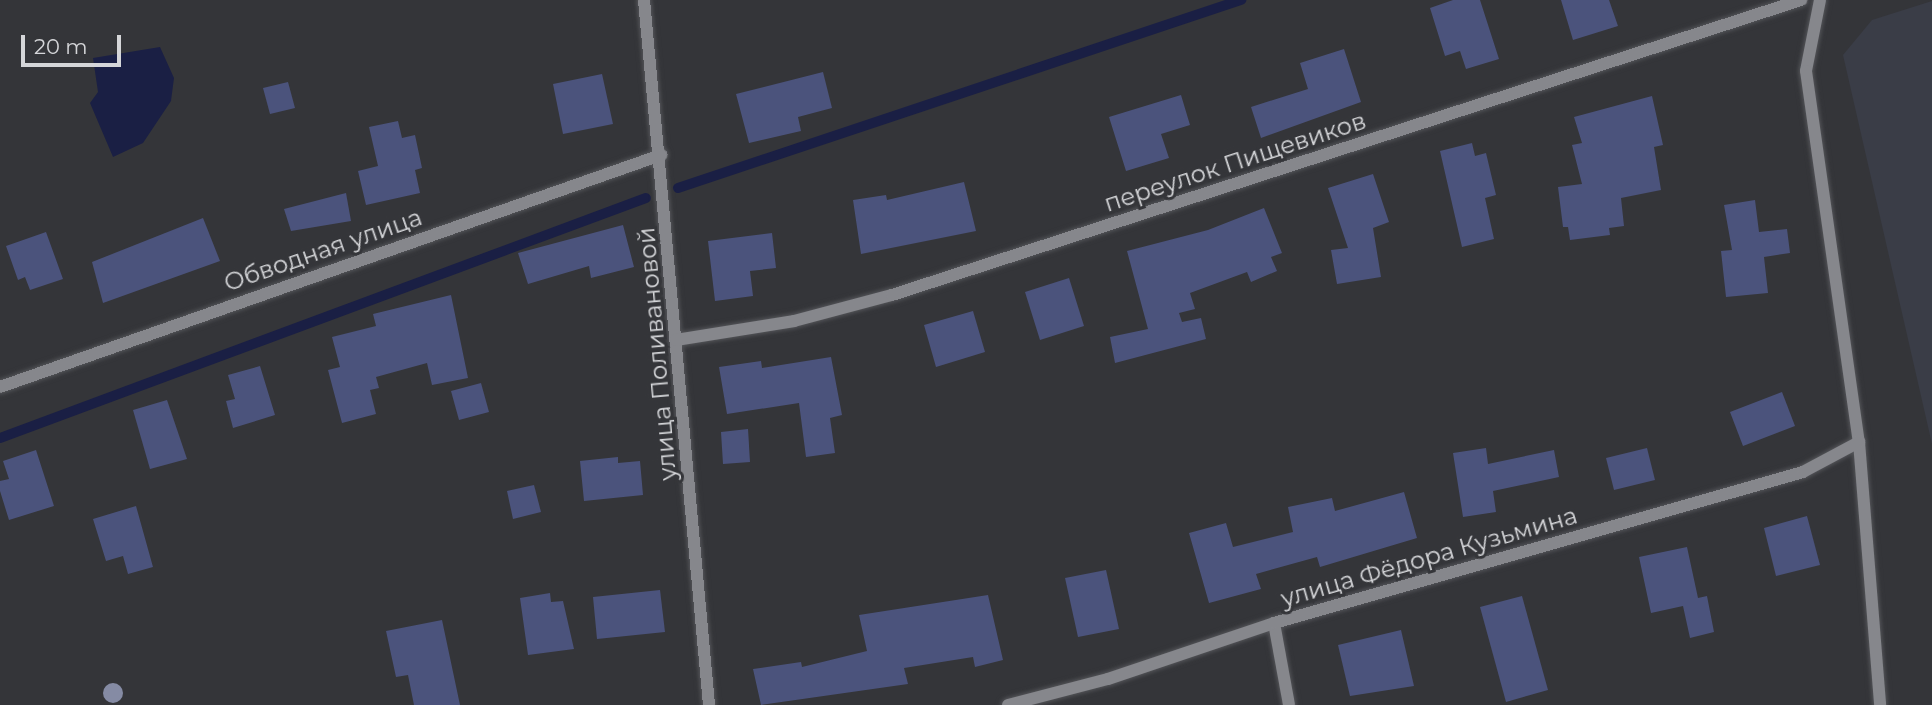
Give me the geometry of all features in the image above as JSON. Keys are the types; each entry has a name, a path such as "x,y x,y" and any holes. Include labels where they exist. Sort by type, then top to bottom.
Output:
{"street":[{"name":"улица Поливановой","path":"644,0 661,155 709,705"},
{"name":"переулок Пищевиков","path":"676,340 794,321 892,295 1801,0"},
{"path":"1820,0 1806,71 1859,442 1880,705"},
{"name":"Обводная улица","path":"0,387 661,155"},
{"name":"улица Фёдора Кузьмина","path":"1008,705 1108,679 1274,623 1803,472 1859,442"},
{"path":"1274,623 1289,705"}],"shaded area":[{"path":"1932,1 1932,444 1843,55 1872,20"}],"water":[{"path":"160,47 174,78 171,101 143,143 113,157 90,103 98,92 93,58"}],"building":[{"path":"1453,0 1480,0 1499,59 1466,69 1460,51 1445,56 1430,8"},
{"path":"1561,0 1609,0 1618,26 1573,40"},
{"path":"1344,49 1361,102 1261,138 1251,107 1308,89 1300,63"},
{"path":"823,72 832,108 798,117 801,131 749,143 736,94"},
{"path":"602,74 613,124 563,134 553,84"},
{"path":"288,82 295,108 270,114 263,88"},
{"path":"1181,95 1190,125 1161,134 1169,158 1126,171 1109,117"},
{"path":"1652,96 1663,145 1654,147 1661,190 1621,198 1624,226 1609,228 1610,235 1570,240 1568,227 1563,227 1558,187 1582,184 1572,145 1582,143 1574,117"},
{"path":"398,121 402,138 415,135 422,168 415,170 420,193 366,205 358,171 378,166 369,127"},
{"path":"1472,143 1475,156 1486,153 1496,195 1485,198 1494,239 1462,247 1440,151"},
{"path":"1373,174 1389,222 1373,228 1381,277 1337,284 1331,250 1348,248 1328,188"},
{"path":"964,182 976,231 861,254 853,200 886,195 887,200"},
{"path":"346,193 351,221 291,231 284,209"},
{"path":"1755,200 1759,232 1787,229 1790,253 1764,257 1768,293 1726,297 1721,251 1732,250 1724,205"},
{"path":"1264,208 1282,253 1271,257 1277,271 1251,282 1247,272 1190,293 1195,309 1179,313 1182,322 1201,318 1206,339 1115,363 1110,337 1148,329 1127,251 1208,230"},
{"path":"203,218 220,261 103,303 92,262"},
{"path":"623,225 634,267 591,278 589,266 528,284 518,253"},
{"path":"46,232 63,279 30,290 25,277 18,280 6,246"},
{"path":"772,233 776,268 750,271 753,296 715,301 708,241"},
{"path":"1069,278 1084,326 1040,340 1025,292"},
{"path":"451,295 468,378 432,385 427,363 376,377 379,388 370,390 376,414 342,423 328,370 340,367 332,337 376,326 373,314"},
{"path":"973,311 985,352 936,367 924,325"},
{"path":"831,357 842,415 830,418 835,453 806,457 799,403 727,414 719,367 761,361 762,368"},
{"path":"260,366 275,415 233,428 226,401 235,399 228,375"},
{"path":"481,383 489,412 459,420 451,391"},
{"path":"1782,392 1795,426 1743,446 1730,412"},
{"path":"167,400 187,459 150,469 133,410"},
{"path":"748,429 750,462 723,464 721,432"},
{"path":"1486,448 1488,464 1554,450 1559,477 1493,491 1496,512 1463,517 1453,453"},
{"path":"1647,448 1655,480 1614,490 1606,458"},
{"path":"36,450 54,506 9,520 0,491 0,481 9,479 3,461"},
{"path":"618,457 618,463 640,461 643,495 584,501 580,461"},
{"path":"534,485 541,512 513,519 507,491"},
{"path":"1404,492 1417,538 1320,567 1317,557 1256,574 1261,589 1209,603 1189,533 1226,523 1233,547 1293,532 1288,507 1332,498 1335,511"},
{"path":"136,506 153,567 128,574 123,556 106,561 93,519"},
{"path":"1807,516 1820,565 1776,576 1764,528"},
{"path":"1687,547 1698,598 1707,596 1714,632 1690,638 1683,606 1651,613 1639,557"},
{"path":"1106,570 1119,629 1078,637 1065,578"},
{"path":"660,590 665,632 597,639 593,597"},
{"path":"550,593 551,602 563,601 574,649 528,655 520,598"},
{"path":"988,595 1003,660 975,667 973,657 904,668 908,684 761,705 753,669 801,662 802,667 867,651 859,615"},
{"path":"1522,596 1548,690 1506,702 1480,607"},
{"path":"442,620 460,705 414,705 408,675 396,677 386,631"},
{"path":"1401,630 1414,686 1350,696 1338,645"}],"waterway":[{"path":"678,188 1241,0"},
{"path":"0,438 646,198"}]}
